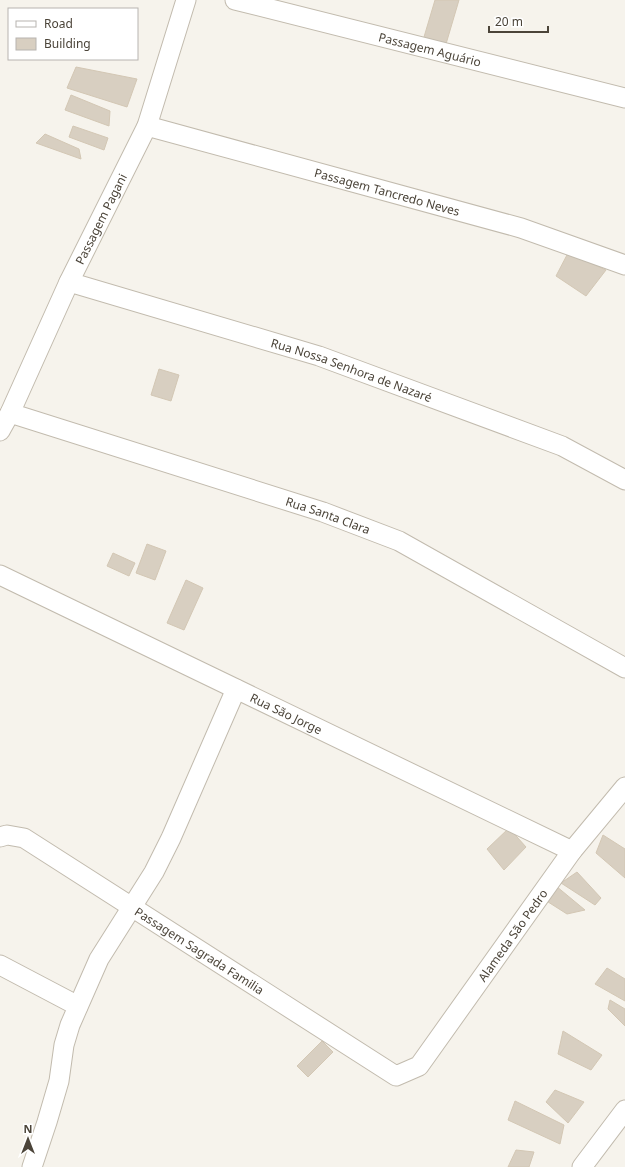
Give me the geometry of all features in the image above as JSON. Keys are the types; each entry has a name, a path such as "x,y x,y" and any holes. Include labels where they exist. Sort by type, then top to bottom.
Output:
{"street":[{"name":"Passagem Pagani","path":"0,431 10,414 69,282 147,126 186,0"},
{"name":"Passagem Aguário","path":"235,0 625,98"},
{"name":"Passagem Tancredo Neves","path":"147,126 521,228 625,265"},
{"name":"Rua Nossa Senhora de Nazaré","path":"69,282 319,356 562,446 625,480"},
{"name":"Rua Santa Clara","path":"10,414 323,512 399,541 625,668"},
{"name":"Rua São Jorge","path":"0,575 572,851"},
{"path":"32,1167 47,1122 58,1081 64,1045 78,1006 98,959 154,872 171,838 236,689"},
{"name":"Alameda São Pedro","path":"396,1076 419,1066 572,851 625,788"},
{"name":"Passagem Sagrada Familia","path":"0,837 7,835 24,838 396,1076"},
{"path":"0,965 78,1006"},
{"path":"582,1167 619,1129 625,1110"}],"building":[{"path":"435,0 459,0 446,44 424,37"},
{"path":"76,67 137,79 127,107 67,88"},
{"path":"71,95 110,111 109,126 65,110"},
{"path":"73,126 108,138 104,150 69,137"},
{"path":"45,134 79,149 81,159 36,143"},
{"path":"568,253 606,270 586,296 556,276"},
{"path":"159,369 179,375 171,401 151,395"},
{"path":"147,544 166,551 155,580 136,573"},
{"path":"113,553 135,563 129,576 107,566"},
{"path":"186,580 203,588 184,630 167,623"},
{"path":"509,828 526,847 504,870 487,849"},
{"path":"603,835 625,849 625,878 596,853"},
{"path":"577,872 601,898 595,905 561,883"},
{"path":"556,886 585,910 567,914 545,900"},
{"path":"607,968 625,979 625,1001 595,984"},
{"path":"610,1000 625,1009 625,1026 608,1009"},
{"path":"563,1031 602,1055 591,1070 558,1054"},
{"path":"322,1041 333,1052 308,1077 297,1066"},
{"path":"555,1090 584,1102 568,1123 546,1102"},
{"path":"515,1101 564,1125 560,1144 508,1120"},
{"path":"516,1150 534,1152 529,1167 508,1167"}]}
